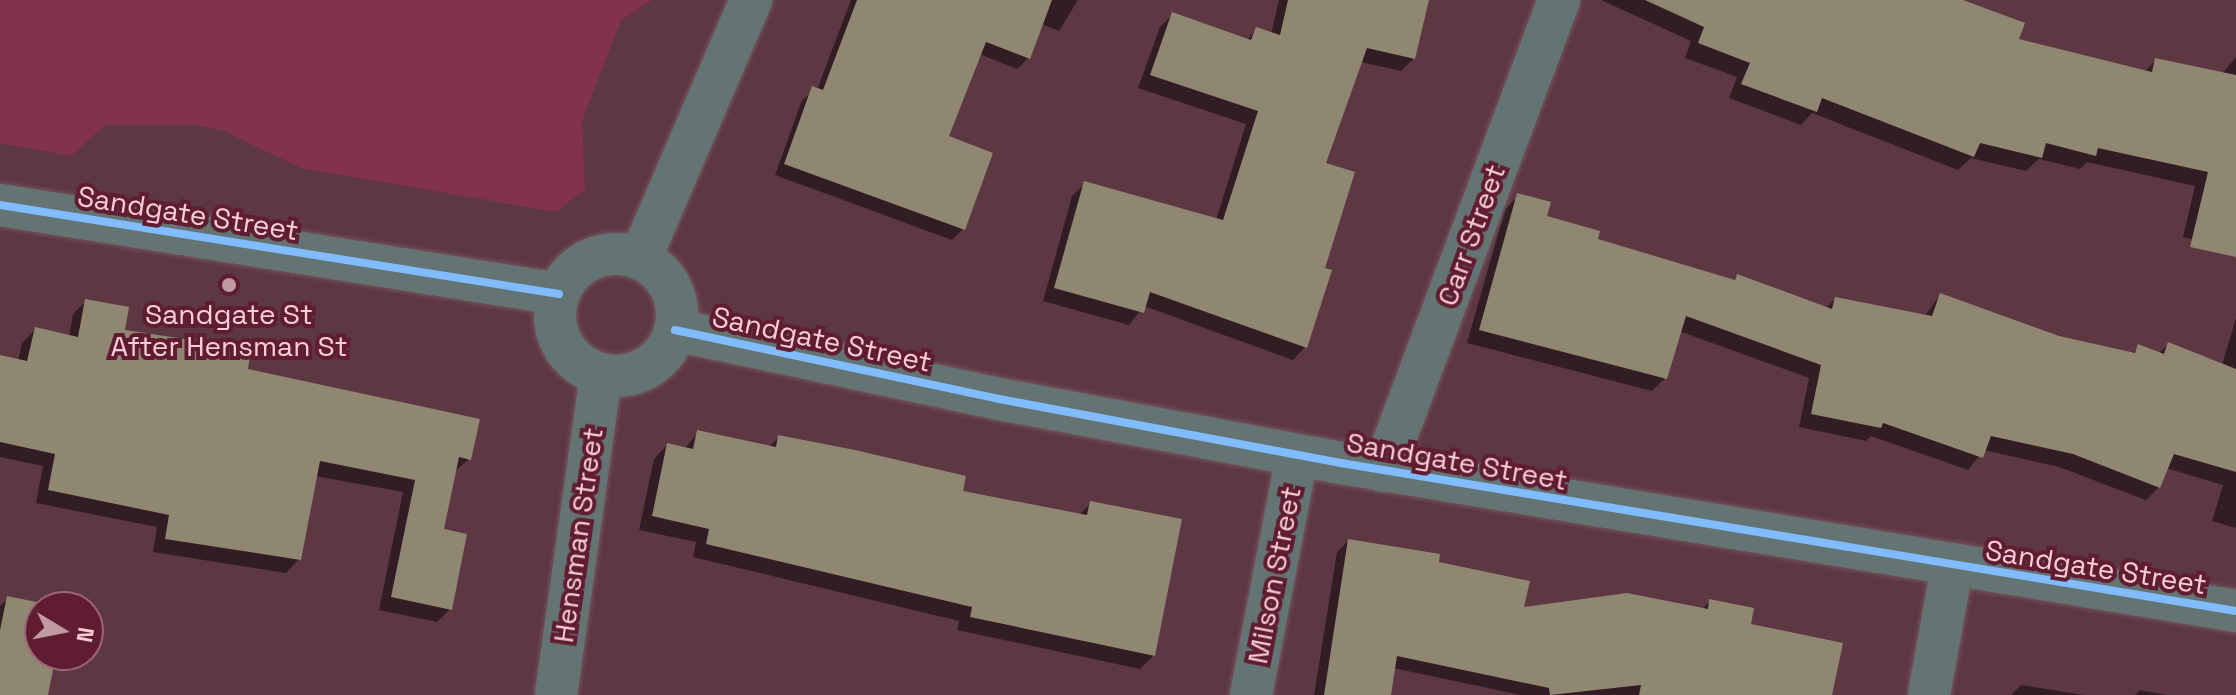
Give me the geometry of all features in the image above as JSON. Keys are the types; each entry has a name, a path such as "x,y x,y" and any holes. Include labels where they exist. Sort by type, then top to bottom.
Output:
{"street":[{"path":"640,259 751,0"},
{"name":"Carr Street","path":"1383,471 1559,0"},
{"name":"Sandgate Street","path":"0,205 559,294"},
{"path":"602,256 640,259 666,280 677,313 675,330 656,362 621,376 601,375 568,353 558,334 559,294 583,264 602,256"},
{"name":"Sandgate Street","path":"675,330 999,399 1383,471 1952,567 2236,611"},
{"name":"Hensman Street","path":"556,695 601,375"},
{"name":"Milson Street","path":"1251,695 1297,455"},
{"path":"1929,695 1952,567"}],"shaded area":[{"path":"0,0 652,0 621,20 582,121 585,189 556,212 301,168 224,131 197,125 105,125 71,156 0,143"}],"building":[{"path":"857,0 1052,0 1030,59 986,42 949,136 993,153 965,230 784,164 812,86 823,90"},
{"path":"1288,0 1429,0 1415,59 1367,48 1326,163 1355,172 1325,268 1332,270 1307,348 1150,292 1144,313 1054,288 1084,181 1223,220 1258,111 1150,75 1172,12 1251,40 1256,27 1280,35"},
{"path":"1645,0 1963,0 2025,23 2019,39 2152,72 2155,58 2236,75 2236,257 2190,247 2208,172 2098,148 2096,156 2046,143 2042,158 1980,143 1974,157 1822,98 1817,112 1741,84 1750,63 1698,43 1704,27"},
{"path":"1517,193 1551,202 1547,216 1600,231 1598,239 1735,280 1737,274 1832,309 1835,297 1932,316 1940,293 2059,336 2135,353 2138,344 2164,354 2168,342 2236,369 2236,472 2174,454 2160,488 2073,454 1991,436 1983,458 1883,423 1881,428 1811,414 1821,365 1686,316 1667,379 1479,330"},
{"path":"85,299 129,307 125,330 251,349 248,369 480,419 471,460 459,457 444,529 467,534 452,610 391,597 415,480 320,461 301,560 165,539 169,515 48,490 55,454 0,442 0,355 27,361 35,327 78,337"},
{"path":"697,430 776,447 778,435 855,450 966,476 963,491 1087,515 1090,501 1182,519 1155,656 970,617 972,607 706,544 709,529 652,516 667,443 693,449"},
{"path":"1348,539 1440,554 1439,562 1530,581 1524,607 1627,593 1708,609 1709,599 1754,608 1751,624 1843,643 1832,695 1639,695 1641,685 1550,695 1549,688 1397,656 1391,695 1324,695"},
{"path":"7,596 24,599 24,671 53,671 48,695 0,695 0,630"}],"cycle path":[{"path":"0,205 559,294"},
{"path":"675,330 999,399 1341,463 2236,611"}],"place":[{"name":"Sandgate St After Hensman St","path":"229,285"}]}
